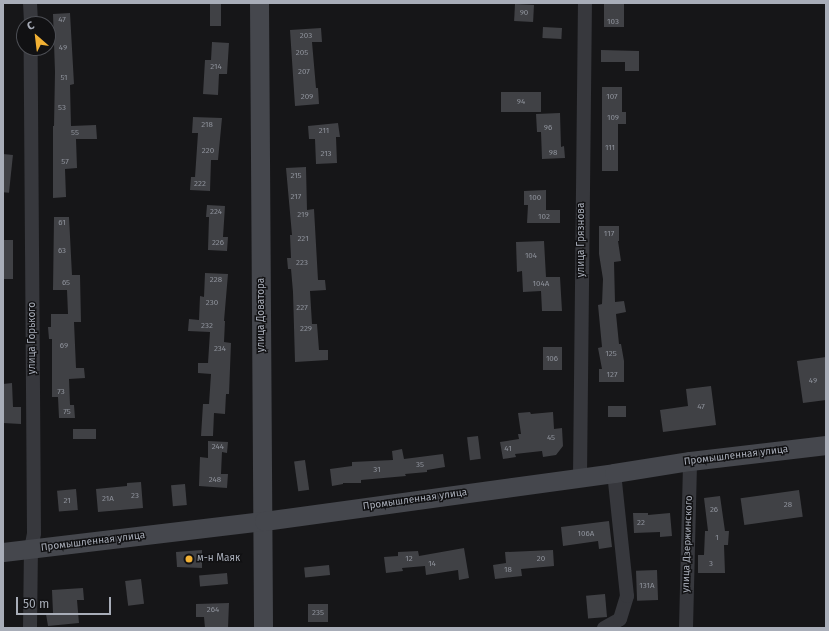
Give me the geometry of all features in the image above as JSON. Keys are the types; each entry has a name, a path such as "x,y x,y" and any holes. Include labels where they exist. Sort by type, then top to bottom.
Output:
{"main road":[{"name":"улица Доватора","path":"260,3 264,521 263,628"},
{"name":"Промышленная улица","path":"3,552 264,521 614,473 690,461 826,445"}],"street":[{"path":"30,3 30,16"},
{"name":"улица Грязнова","path":"580,477 585,3"},
{"name":"улица Горького","path":"30,628 30,549 34,533 31,56"},
{"name":"улица Дзержинского","path":"686,628 690,461"},
{"path":"604,628 620,620 626,596 614,473"}],"building":[{"path":"210,3 221,3 221,26 210,26"},
{"path":"604,3 624,3 624,27 604,27"},
{"path":"515,4 534,5 533,22 514,21"},
{"path":"70,13 74,84 70,85 71,126 96,125 97,139 76,139 77,168 65,169 66,197 53,198 56,16 53,16 53,14"},
{"path":"543,27 562,28 561,39 542,38"},
{"path":"321,28 322,42 312,42 319,104 295,106 290,30"},
{"path":"212,42 229,43 227,74 219,74 218,95 203,94 205,60 211,60"},
{"path":"601,50 639,51 639,71 625,71 625,62 601,62"},
{"path":"602,87 622,87 622,112 626,112 626,124 618,124 618,171 602,171"},
{"path":"501,92 541,92 541,112 501,112"},
{"path":"560,113 561,147 564,146 565,158 542,159 541,132 537,132 536,114"},
{"path":"193,117 222,118 218,160 211,160 210,191 190,190 191,177 195,177 198,133 192,133"},
{"path":"338,123 340,137 336,137 337,163 316,164 315,139 309,139 308,126"},
{"path":"3,154 13,155 9,193 3,192"},
{"path":"306,167 307,210 314,209 318,280 325,280 326,290 310,291 312,324 317,324 319,350 328,350 328,360 295,362 293,292 291,269 288,269 287,258 291,258 290,235 292,235 286,168"},
{"path":"546,190 546,210 560,210 560,223 527,223 528,205 524,205 524,191"},
{"path":"207,205 225,206 223,237 228,237 227,251 208,250 209,217 206,217"},
{"path":"54,217 69,217 72,275 80,275 81,322 74,322 76,368 84,368 85,378 69,379 70,405 74,405 75,418 59,418 58,397 52,397 52,339 49,339 48,327 51,327 51,314 68,314 67,290 53,290"},
{"path":"599,226 619,226 618,241 621,261 614,262 615,302 624,301 626,312 616,314 619,344 621,344 624,361 624,382 599,382 599,369 602,369 598,348 602,347 598,305 602,304 603,279 599,254"},
{"path":"3,240 13,240 13,279 3,279"},
{"path":"544,241 546,277 560,277 562,311 542,311 541,291 523,292 522,271 517,272 516,242"},
{"path":"205,273 228,274 224,321 224,342 231,343 229,394 226,394 225,414 214,413 213,436 201,436 203,404 209,404 211,374 198,373 198,363 208,363 210,332 188,331 189,319 199,320 200,296 204,297"},
{"path":"543,347 562,347 562,370 543,370"},
{"path":"826,357 826,400 803,403 797,361"},
{"path":"12,383 13,407 21,407 21,424 3,423 3,384"},
{"path":"711,386 716,425 663,432 660,410 688,406 686,389"},
{"path":"608,406 626,406 626,417 608,417"},
{"path":"530,412 531,414 553,412 554,429 562,428 563,446 556,455 543,457 542,451 515,454 516,457 503,459 500,442 519,439 518,434 521,434 518,413"},
{"path":"73,429 96,429 96,439 73,439"},
{"path":"478,436 481,459 470,460 467,437"},
{"path":"208,441 228,442 227,453 222,452 221,474 228,474 227,488 199,486 200,457 208,458"},
{"path":"402,449 404,459 443,454 445,467 427,470 427,472 405,474 406,476 361,480 361,483 343,483 332,486 330,469 352,466 352,462 393,460 392,451"},
{"path":"305,460 309,490 298,491 294,462"},
{"path":"141,482 143,508 98,512 96,489 127,486 127,483"},
{"path":"185,484 187,505 173,506 171,485"},
{"path":"76,489 78,510 59,512 57,491"},
{"path":"799,490 803,517 744,525 741,498"},
{"path":"720,496 725,531 729,531 728,545 724,545 725,573 698,573 698,555 704,555 705,531 708,531 704,498"},
{"path":"633,513 648,513 648,515 670,513 672,536 660,537 660,532 634,533"},
{"path":"609,521 612,547 599,549 598,541 563,546 561,527"},
{"path":"464,548 469,578 459,580 458,570 426,575 425,566 402,568 403,571 386,573 384,557 398,556 398,552 418,551 419,556"},
{"name":"м-н Маяк","path":"202,550 202,568 177,567 176,552"},
{"path":"553,550 554,566 521,569 522,576 495,579 493,565 506,563 505,552"},
{"path":"329,565 330,575 305,578 304,568"},
{"path":"657,570 658,600 637,601 636,571"},
{"path":"227,573 228,584 200,586 199,575"},
{"path":"141,579 144,604 128,606 125,581"},
{"path":"83,588 84,600 77,600 79,623 48,626 46,614 53,613 52,590"},
{"path":"605,594 607,617 588,619 586,596"},
{"path":"229,603 228,628 205,628 204,617 196,617 196,604"},
{"path":"308,604 328,604 328,622 308,622"}],"place":[{"name":"м-н Маяк","path":"189,559"}]}
